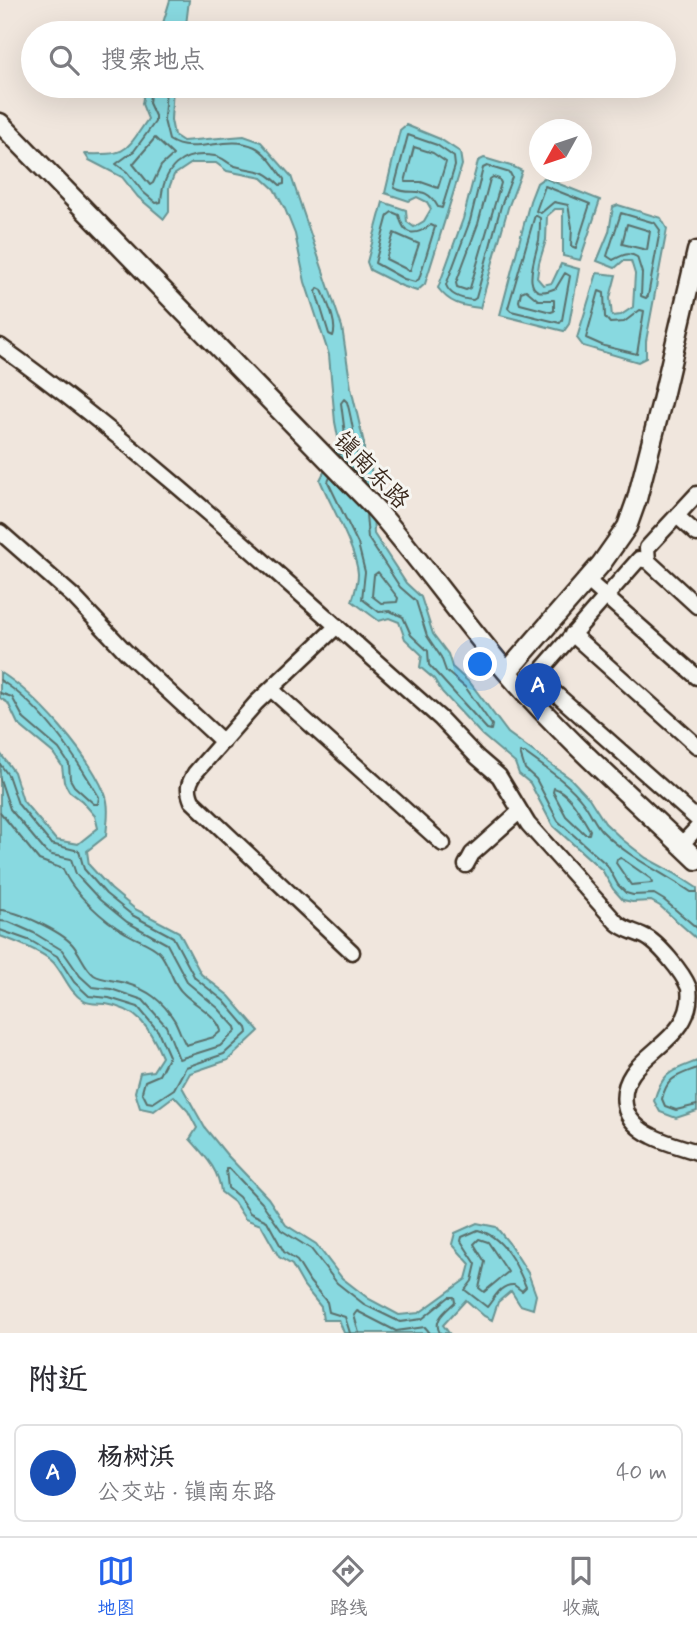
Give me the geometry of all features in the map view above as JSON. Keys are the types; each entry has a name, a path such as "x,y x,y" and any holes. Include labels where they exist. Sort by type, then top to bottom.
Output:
{"street":[{"name":"镇南东路","path":"0,123 375,508 415,553 507,672 545,714 697,860"},
{"path":"507,672 587,580 627,527 637,499 662,401 697,250"},
{"path":"0,346 130,447 440,718 499,776 519,813 622,929 651,940 685,980 692,999 689,1020 672,1041 635,1072 625,1090 626,1110 633,1122 654,1138 697,1152"},
{"path":"648,561 647,548 697,494"},
{"path":"677,516 697,534"},
{"path":"0,532 74,597 127,652 223,741"},
{"path":"697,606 648,561 639,559 572,634 541,674 544,682 697,819"},
{"path":"587,580 697,677"},
{"path":"337,626 271,689 223,741 188,784 188,792 192,802 352,952"},
{"path":"572,634 697,746"},
{"path":"271,689 443,845"},
{"path":"466,865 472,854 519,813"},
{"path":"681,845 697,828"}],"water":[{"path":"170,0 189,0 186,21 164,21"},
{"path":"143,98 172,98 171,120 174,135 183,141 244,136 261,142 291,176 342,327 364,454 371,467 374,534 406,583 421,597 433,634 448,654 452,667 471,684 508,733 571,779 589,798 605,823 623,840 646,858 697,888 697,939 651,901 623,900 602,870 553,826 530,783 519,774 515,763 482,735 442,692 434,679 420,667 422,655 405,639 399,622 389,618 379,621 352,601 358,574 356,564 348,540 320,480 339,442 329,355 305,282 295,234 285,209 274,189 262,178 227,171 216,163 192,163 174,175 169,188 169,212 164,219 138,197 122,177 89,160 85,154 110,154 129,145 148,119 142,104"},
{"path":"406,125 440,139 460,152 462,165 425,284 417,291 370,270 367,262 383,202 406,210 407,222 414,227 424,221 431,209 427,202 417,197 409,201 385,193 400,130"},
{"path":"484,158 522,171 508,208 480,308 456,303 438,288 463,219 478,161"},
{"path":"554,182 600,200 580,260 563,256 563,209 555,209 547,216 546,240 537,278 543,285 552,283 561,264 579,269 569,324 564,331 500,315 537,183"},
{"path":"618,205 661,218 667,229 646,341 646,358 638,362 583,346 577,338 597,273 616,275 610,298 612,316 621,315 633,307 635,274 631,261 623,261 615,268 597,261 609,232 613,207"},
{"path":"0,672 30,695 60,726 87,761 105,794 108,809 106,836 87,851 89,865 111,889 135,909 179,932 201,974 229,996 259,1031 228,1060 190,1073 182,1087 205,1128 227,1155 268,1198 286,1225 316,1244 342,1278 369,1299 399,1315 419,1313 466,1279 470,1264 452,1244 455,1233 477,1223 496,1227 509,1243 528,1273 536,1295 533,1309 520,1305 511,1291 498,1302 492,1320 466,1300 443,1325 449,1333 344,1333 339,1320 323,1320 321,1307 292,1265 279,1257 261,1225 245,1219 234,1202 221,1192 214,1169 190,1139 197,1128 188,1111 174,1096 154,1111 140,1108 135,1092 140,1073 153,1071 162,1057 153,1037 141,1021 127,1010 84,1001 49,959 0,936 0,753 14,772 23,801 56,840 78,844 98,828 95,816 69,791 64,782 62,766 53,753 18,724 8,703 0,698"},
{"path":"697,1061 697,1111 676,1118 660,1112 654,1101 664,1078 674,1070"}],"place":[{"name":"杨树浜","path":"538,721"}]}
